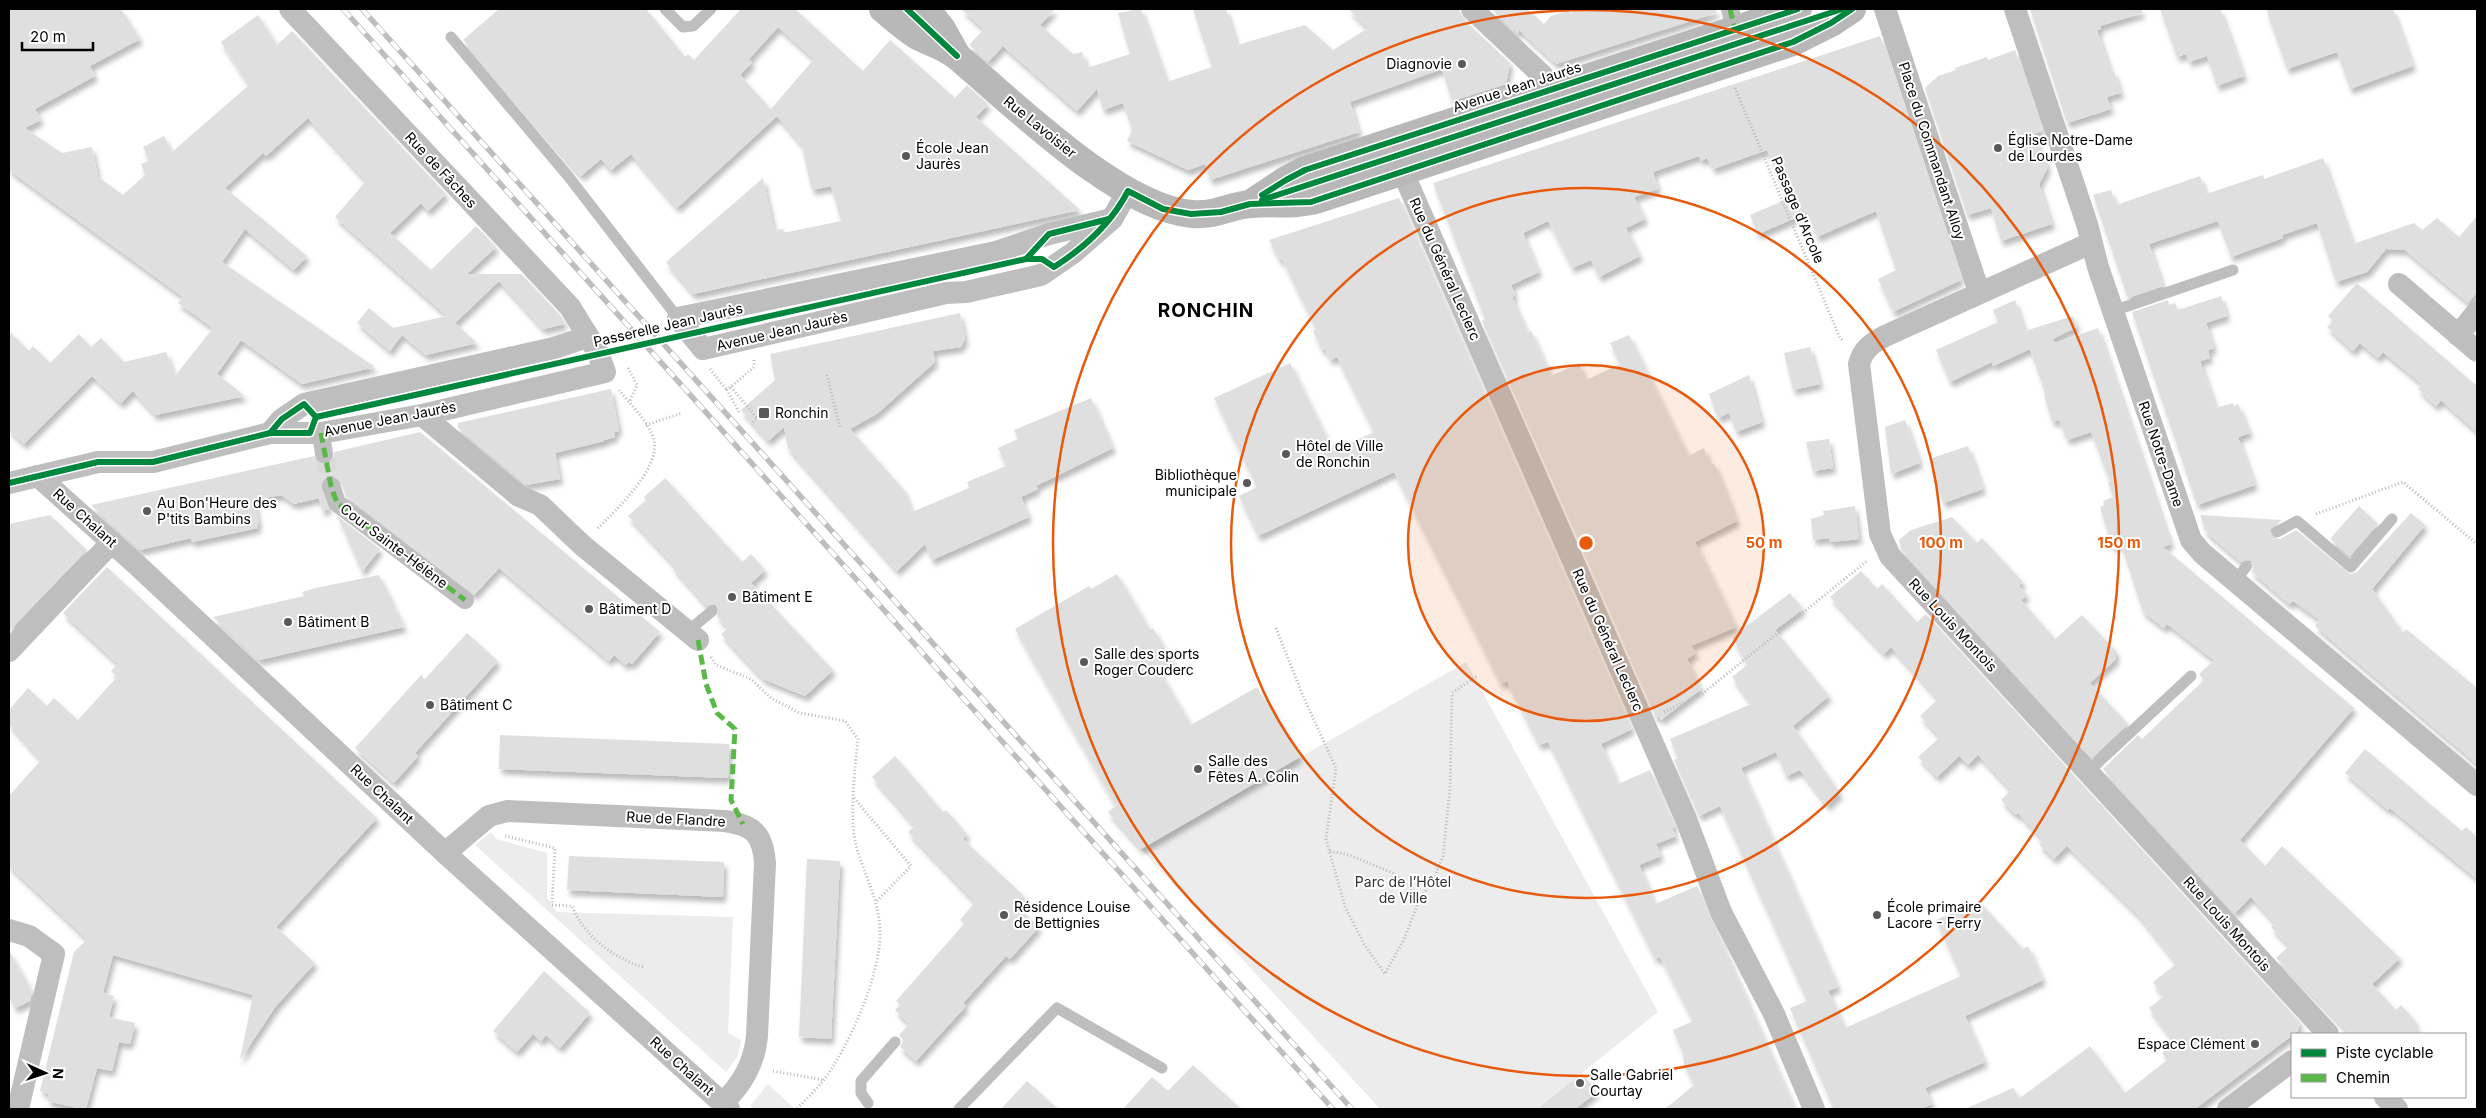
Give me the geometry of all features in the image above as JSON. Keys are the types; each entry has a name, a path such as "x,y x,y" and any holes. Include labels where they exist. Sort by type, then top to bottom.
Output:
{"main road":[{"name":"Rue Lavoisier","path":"884,9 915,34 957,56 1060,143 1128,191"},
{"name":"Rue Lavoisier","path":"926,9 942,29 957,56"},
{"name":"Avenue Jean Jaurès","path":"1554,104 1733,19 1798,9"},
{"name":"Avenue Jean Jaurès","path":"1128,191 1164,209 1191,214 1221,212 1250,204 1298,173 1399,155 1554,104 1725,65 1811,35 1852,9"}],"street":[{"name":"Rue de Fâches","path":"290,9 570,308 588,334"},
{"path":"1472,9 1538,69 1554,104"},
{"name":"Place du Commandant Alloy","path":"1885,9 1979,292"},
{"name":"Rue Notre-Dame","path":"2015,9 2188,534 2202,553 2241,573 2477,786"},
{"name":"Rue du Général Leclerc","path":"1399,155 1686,819 1720,912 1774,1014 1814,1109"},
{"name":"Avenue Jean Jaurès","path":"678,318 703,349 946,293 966,292 1041,275 1073,254 1112,218 1128,191"},
{"path":"678,318 996,252 1048,234 1112,218"},
{"path":"1862,356 1871,344 1885,336 2091,243"},
{"path":"2399,284 2477,351"},
{"path":"2458,335 2477,312"},
{"path":"270,434 282,419 304,404 554,348 578,340 588,334 600,356 616,368"},
{"name":"Rue Louis Montois","path":"1862,356 1859,364 1880,534 1890,556 2327,1033"},
{"name":"Avenue Jean Jaurès","path":"9,483 98,462 153,462 270,434 318,440 616,368"},
{"path":"422,414 519,496 540,505 582,545 693,635"},
{"name":"Rue Chalant","path":"38,476 112,542 445,853 726,1106"},
{"name":"Cour Sainte-Hélène","path":"331,486 337,503 465,600"},
{"path":"9,651 112,542"},
{"name":"Rue de Flandre","path":"445,853 489,816 507,811 725,821 750,827 761,843 765,863 757,1036 750,1068 726,1106"},
{"path":"9,930 29,936 54,954 18,1109"},
{"path":"2228,1109 2291,1062"},
{"path":"2386,1098 2397,1109"}],"lane":[{"path":"665,9 683,27 693,26 711,9"},
{"path":"907,9 957,56"},
{"path":"1554,104 1842,9"},
{"path":"451,36 568,176 678,318"},
{"path":"2113,311 2233,270"},
{"path":"2277,532 2298,521 2351,567 2392,518"},
{"path":"693,635 712,611"},
{"path":"2088,772 2191,676"},
{"path":"959,1109 1058,1008 1162,1068"},
{"path":"867,1103 862,1092 861,1081 895,1042"}],"path":[{"path":"727,390 754,367 755,337"},
{"path":"616,368 637,384 629,403"},
{"path":"582,545 627,497 649,466 655,453 654,439 629,403 616,368"},
{"path":"828,375 840,427"},
{"path":"717,378 727,390 739,412"},
{"path":"732,387 757,418 752,423"},
{"path":"646,425 682,413"},
{"path":"1644,722 1702,694 1860,567 1884,545"},
{"path":"1276,628 1336,768 1326,839 1345,907 1364,944 1385,974 1405,937 1421,897 1434,878 1443,856 1450,789 1452,693 1476,676"},
{"path":"693,635 716,665 751,679 771,698 800,713 845,721 858,738 854,798 856,843 876,902 880,934 874,975 853,1030 824,1080 797,1109"},
{"path":"854,798 911,866 876,902"},
{"path":"472,829 555,848 552,905 572,906 577,919 600,944 628,963 642,967"},
{"path":"1330,851 1349,855 1393,873 1421,897"},
{"path":"750,1068 824,1080"}],"green space":[{"name":"Parc de l’Hôtel de Ville","path":"1466,662 1658,1012 1537,1109 1380,1109 1141,849"},
{"path":"491,832 496,839 547,853 547,898 557,912 733,917 728,1033 741,1040 738,1056 726,1072 475,845"},
{"path":"768,1084 793,1107 791,1109 753,1109 750,1106"}],"building":[{"path":"9,9 121,9 140,39 90,66 95,76 35,109 41,120 25,128 62,153 92,147 98,177 123,195 145,175 141,164 149,161 143,147 164,136 172,152 249,85 221,42 258,15 277,45 292,31 446,194 428,211 421,203 390,233 431,270 476,226 496,247 467,274 521,274 560,315 565,324 543,329 499,281 455,323 477,343 426,355 402,335 390,351 357,323 369,308 393,328 447,316 335,217 366,181 308,118 266,156 263,153 225,188 307,256 294,270 245,229 222,262 375,367 302,384 241,340 217,374 245,396 155,415 133,391 121,403 92,376 24,444 9,430 9,331 29,351 33,346 50,363 79,334 91,347 101,338 124,362 166,352 175,376 213,328 178,303 183,297 9,170"},
{"path":"499,9 646,9 685,57 688,54 694,60 741,9 795,9 863,71 890,40 955,98 967,85 988,104 976,117 1080,210 693,294 666,262 763,178 774,230 783,229 784,232 841,221 831,186 812,190 801,144 777,116 677,208 631,154 611,170 601,159 581,176 463,40","holes":["778,27 814,59 771,109 777,116 740,75 752,63 749,59"]},
{"path":"961,9 1055,9 1040,25 1073,54 1082,52 1087,68 1130,54 1118,13 1141,9 1167,82 1212,67 1193,9 1226,9 1237,45 1305,25 1333,50 1368,28 1348,9 1459,9 1463,19 1510,63 1506,84 1452,101 1442,69 1350,102 1359,132 1210,180 1205,164 1188,170 1127,141 1132,130 1123,103 1103,110 1097,89 1077,111 1003,46 988,62 969,45 984,29"},
{"path":"1491,9 1527,9 1544,24 1551,16 1569,10 1570,13 1581,9 1716,9 1716,13 1556,64 1519,30 1518,34"},
{"path":"2030,9 2142,9 2142,13 2100,26 2101,29 2097,30 2111,72 2114,71 2121,93 2107,97 2111,109 2067,123"},
{"path":"2160,9 2220,9 2244,76 2217,86 2207,56 2189,62 2186,54 2177,57"},
{"path":"2266,9 2393,9 2413,66 2350,89 2337,52 2287,69"},
{"path":"1880,36 1961,280 1893,312 1878,279 1896,270 1876,211 1817,237 1807,213 1758,234 1750,215 1787,199 1767,150 1713,169 1707,158 1701,161 1699,156 1653,172 1658,189 1634,197 1645,219 1626,228 1640,256 1599,277 1591,260 1572,268 1548,221 1523,233 1539,272 1511,285 1515,295 1512,297 1527,332 1531,331 1551,376 1579,363 1586,380 1620,364 1610,343 1629,335 1688,456 1704,448 1710,465 1714,463 1737,521 1695,542 1736,627 1691,646 1696,653 1687,659 1701,689 1661,720 1659,716 1656,718 1482,321 1485,319 1433,183"},
{"name":"Église Notre-Dame de Lourdes","path":"2015,50 2042,131 2034,134 2048,167 2039,184 2052,224 2001,241 1991,208 1967,215 1925,88 1938,76 1956,70 1955,68 1987,57 1988,60"},
{"path":"2323,158 2353,244 2414,223 2422,230 2437,218 2459,237 2477,216 2477,292 2468,303 2405,250 2386,249 2367,272 2336,282 2317,223 2282,235 2283,238 2231,257 2218,221 2149,244 2163,286 2128,298 2093,195 2111,190 2116,205 2200,176 2206,194 2263,175 2264,179"},
{"path":"1399,198 1632,729 1601,744 1618,784 1650,770 1675,827 1672,828 1676,836 1656,844 1661,856 1639,865 1655,904 1697,886 1795,1109 1665,1109 1694,1085 1684,1064 1683,1053 1673,1030 1693,1021 1660,957 1655,959 1548,742 1539,745 1507,681 1501,684 1394,472 1258,536 1239,496 1257,487 1214,398 1290,363 1333,451 1374,432 1337,357 1330,360 1325,349 1322,350 1313,331 1316,329 1282,259 1279,260 1269,240"},
{"path":"2357,283 2477,386 2477,432 2441,400 2436,406 2418,389 2422,384 2383,352 2378,358 2360,343 2353,351 2327,327 2333,321 2328,316"},
{"path":"2221,296 2227,316 2206,323 2214,348 2208,350 2210,358 2200,361 2216,408 2233,403 2234,406 2238,404 2250,433 2238,437 2255,485 2197,505 2132,312 2168,300 2169,305 2175,303 2178,310"},
{"path":"2015,300 2025,331 2073,316 2077,327 2053,339 2055,343 2098,328 2171,544 2163,547 2354,708 2240,840 2265,866 2282,846 2400,958 2372,984 2396,1010 2401,1005 2416,1022 2414,1024 2422,1033 2349,1033 2276,958 2289,946 2271,927 2275,923 2251,897 2235,913 2103,769 2138,735 2142,739 2204,680 2199,674 2214,660 2167,624 2164,628 2143,612 2121,544 2112,547 2100,507 2104,505 2103,501 2113,497 2108,482 2110,482 2091,432 2067,440 2059,420 2052,422 2044,395 2046,395 2030,349 1993,366 1992,362 1950,382 1936,350 1998,322 1993,310"},
{"path":"960,313 965,339 961,347 933,351 935,362 878,413 850,429 904,490 912,512 969,488 967,482 1006,466 998,448 1018,439 1014,430 1091,398 1113,448 1036,486 1038,489 1021,497 1029,517 932,560 925,544 897,571 788,448 784,427 768,441 741,410 775,380 770,354"},
{"path":"1810,347 1820,384 1793,390 1784,353"},
{"path":"1749,375 1762,422 1736,432 1729,413 1718,418 1709,394"},
{"path":"611,389 619,431 614,432 615,437 604,441 555,453 560,479 526,485 458,428 458,423"},
{"path":"1905,420 1920,463 1891,474 1885,427"},
{"path":"420,432 660,632 632,664 629,662 626,665 614,655 609,661 499,568 474,595 346,496 341,482 333,476 327,476 321,485 329,509 322,511 319,498 294,504 281,495 254,500 259,523 257,524 258,528 192,542 191,538 140,550 91,505 314,456 320,464 326,464 334,458 334,452"},
{"path":"1829,439 1833,468 1813,471 1806,442"},
{"path":"1968,446 1983,489 1943,503 1929,459"},
{"name":"Bâtiment E","path":"665,478 742,562 751,554 765,570 751,583 833,670 805,696 763,679 721,634 728,628 717,616 718,607 714,604 707,606 672,567 674,565 628,516 646,500 644,497"},
{"path":"1855,506 1859,539 1830,542 1829,538 1813,540 1811,519 1824,515 1823,511"},
{"path":"2359,506 2378,524 2350,556 2330,539"},
{"path":"2411,513 2425,525 2372,589 2403,633 2406,629 2477,688 2477,764 2315,626 2320,620 2293,601 2289,604 2252,572 2251,561 2241,562 2206,532 2200,515 2282,520 2270,529 2273,538 2280,539 2296,530 2350,574 2357,572"},
{"path":"50,515 87,550 9,631 9,524"},
{"path":"336,515 380,549 362,572 344,530"},
{"path":"1952,517 1977,543 1982,538 2023,582 2019,586 2027,595 2021,600 2055,639 2082,615 2116,651 2116,659 2090,683 2128,724 2092,758 1901,549 1899,540 1911,530"},
{"path":"107,567 377,818 276,927 315,963 276,1006 240,1060 253,995 113,955 103,993 114,996 109,1017 135,1023 130,1044 119,1042 112,1071 97,1068 86,1109 82,1109 47,1101 49,1094 40,1091 74,952 87,939 9,866 9,796 41,760 9,724 9,710 28,688 47,706 54,698 78,720 117,677 111,671 118,664 63,613"},
{"path":"1861,571 1877,589 1882,584 1917,622 1926,614 2300,1022 2298,1031 2291,1033 2291,1036 2195,1109 1965,1109 2013,1088 2020,1098 2090,1046 2125,1093 2167,1060 2162,1053 2175,1043 2149,1008 2163,997 2153,982 2175,965 2172,962 2174,960 2138,915 2067,846 2054,859 2039,844 2043,840 2018,813 2016,815 2001,800 2011,790 1978,755 1968,765 1959,756 1937,777 1918,757 1940,737 1920,716 1938,699 1891,647 1884,654 1830,597"},
{"path":"1117,574 1150,630 1153,628 1173,662 1159,670 1191,725 1257,687 1264,700 1267,699 1300,757 1141,849 1108,812 1116,806 1015,629 1089,586 1091,589"},
{"name":"Bâtiment B","path":"379,575 404,627 259,660 213,617 304,596 302,592 316,588"},
{"path":"1790,593 1803,609 1775,630 1829,696 1793,726 1840,793 1827,806 1800,770 1786,776 1776,752 1741,768 1838,987 1828,991 1845,1028 1961,976 1936,920 1979,901 2023,949 2028,946 2043,980 1965,1016 1985,1062 1925,1088 1932,1104 1921,1109 1834,1109 1790,1008 1807,1001 1720,806 1699,816 1674,760 1678,758 1670,739 1751,704 1732,677 1747,665 1732,637"},
{"name":"Bâtiment C","path":"467,633 498,661 415,753 418,756 394,783 355,748 422,674 424,680"},
{"path":"500,735 729,744 728,778 499,769"},
{"path":"2365,749 2462,831 2466,827 2477,837 2477,879 2390,808 2388,810 2345,773"},
{"name":"Résidence Louise de Bettignies","path":"895,756 943,812 946,810 967,834 963,839 1023,895 1015,904 1039,927 1010,959 1006,956 963,1003 966,1006 916,1061 900,1047 904,1040 899,1035 909,1024 895,1010 900,1005 896,1001 964,924 960,920 975,902 908,832 915,826 872,777"},
{"path":"569,856 724,862 723,897 567,890"},
{"path":"807,859 840,861 831,1039 799,1037"},
{"path":"9,950 32,992 30,1001 15,1008 9,996"},
{"path":"544,971 590,1013 560,1048 546,1035 541,1041 533,1034 517,1052 493,1031"},
{"path":"1193,1065 1241,1109 1123,1109 1152,1077 1168,1091"},
{"name":"Salle Gabriel Courtay","path":"1582,1073 1597,1092 1575,1109 1537,1109"},
{"path":"1027,1081 1058,1109 1001,1109"}],"tunnel":[{"path":"324,454 331,486"}],"railway":[{"path":"343,9 1333,1109"},
{"path":"362,9 1352,1109"}],"marked path":[{"path":"1730,9 1735,29"},
{"path":"321,433 331,486 337,503 465,600"},
{"path":"698,640 706,684 717,713 735,729 731,800 743,824"}],"cycle path":[{"path":"907,9 957,56"},
{"path":"1262,195 1305,170 1798,9"},
{"path":"1262,200 1842,9"},
{"name":"Passerelle Jean Jaurès","path":"316,417 1026,259 1042,259 1054,267 1086,243 1105,224 1128,191 1163,209 1191,214 1221,212 1250,204 1311,202 1793,42 1831,23 1852,9"},
{"path":"1026,259 1049,234 1109,219"},
{"path":"270,433 282,419 304,404 316,417"},
{"path":"9,483 98,462 153,462 270,433 310,433 316,417"}],"place":[{"name":"Diagnovie","path":"1462,64"},
{"name":"Église Notre-Dame de Lourdes","path":"1998,148"},
{"name":"École Jean Jaurès","path":"906,156"},
{"name":"Ronchin","path":"764,413"},
{"name":"Hôtel de Ville de Ronchin","path":"1286,454"},
{"name":"Bibliothèque municipale","path":"1247,483"},
{"name":"Au Bon'Heure des P'tits Bambins","path":"147,511"},
{"name":"Bâtiment E","path":"732,597"},
{"name":"Bâtiment D","path":"589,609"},
{"name":"Bâtiment B","path":"288,622"},
{"name":"Salle des sports Roger Couderc","path":"1084,662"},
{"name":"Bâtiment C","path":"430,705"},
{"name":"Salle des Fêtes A. Colin","path":"1198,769"},
{"name":"Résidence Louise de Bettignies","path":"1004,915"},
{"name":"École primaire Lacore - Ferry","path":"1877,915"},
{"name":"Espace Clément","path":"2255,1044"},
{"name":"Salle Gabriel Courtay","path":"1580,1083"}],"district":[{"name":"RONCHIN","path":"1206,310"}]}
